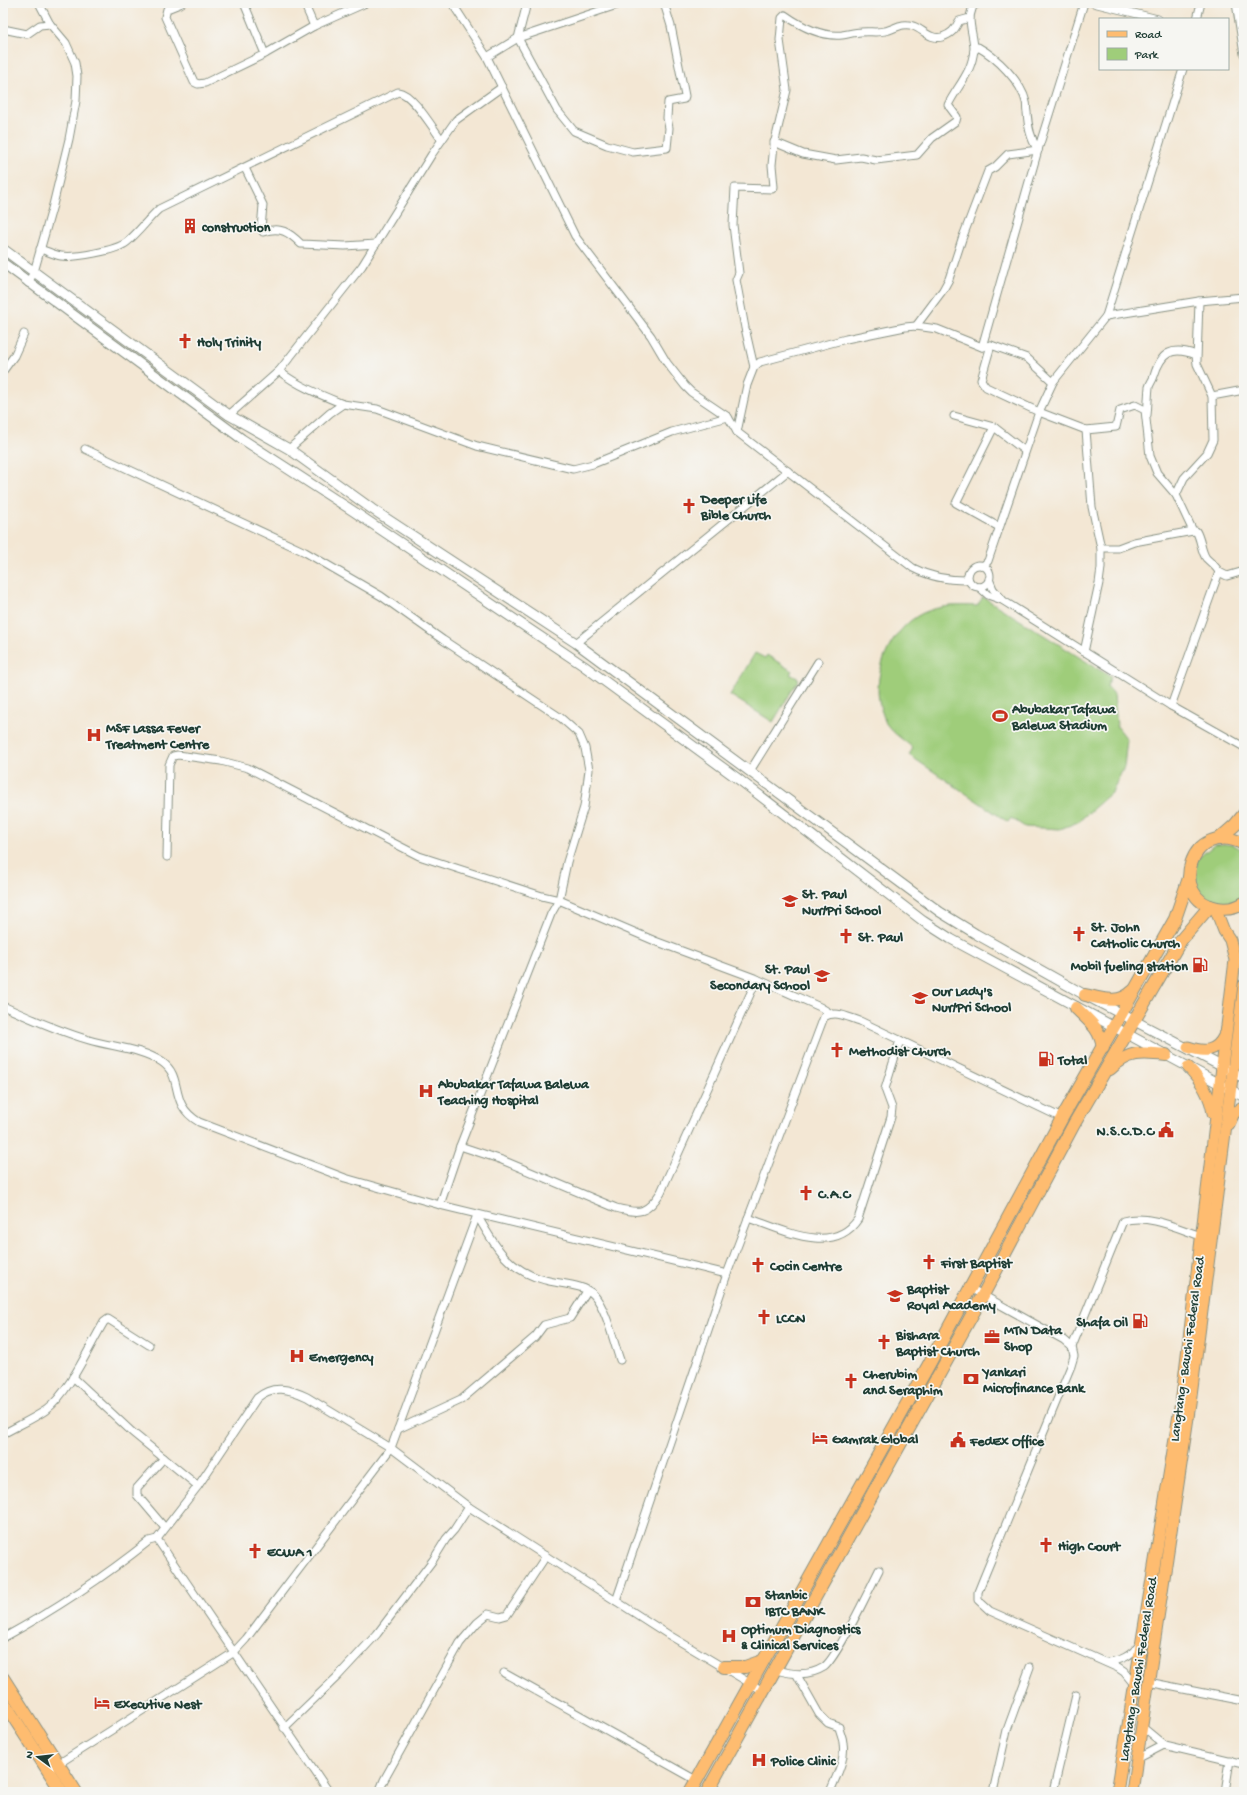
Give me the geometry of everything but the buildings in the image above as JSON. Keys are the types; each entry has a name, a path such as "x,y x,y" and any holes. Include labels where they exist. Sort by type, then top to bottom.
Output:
{"highway":[{"path":"1219,838 1244,814"},
{"path":"690,1792 750,1682 928,1366 1062,1118 1103,1048 1175,918 1189,878 1190,869 1196,852 1206,843 1219,838 1228,838 1244,844"},
{"path":"1189,878 1196,894 1212,907 1232,908 1244,903"},
{"path":"713,1790 764,1691 983,1295 1074,1124 1181,940 1212,907"},
{"path":"1085,995 1118,1000 1127,996 1137,987"},
{"path":"1076,1008 1096,1028 1101,1037 1103,1048"},
{"path":"1102,1077 1122,1059 1131,1054 1140,1052 1166,1055"},
{"path":"928,1366 940,1373"},
{"path":"892,1428 905,1436"},
{"path":"831,1538 845,1545"},
{"path":"724,1667 745,1667 762,1661"},
{"path":"3,1678 53,1767 62,1792"},
{"path":"3,1702 53,1767 76,1792"}],"main road":[{"name":"Langtang - Bauchi Federal Road","path":"1117,1792 1140,1644 1182,1396 1219,1083 1236,960 1230,940 1212,907"},
{"name":"Langtang - Bauchi Federal Road","path":"1132,1792 1190,1404 1244,985"},
{"path":"1188,1047 1200,1051 1215,1048 1221,1043 1226,1032"},
{"path":"1236,1042 1244,1066"},
{"path":"1188,1067 1199,1078 1205,1088 1212,1109 1214,1124"},
{"path":"1224,1136 1234,1113 1244,1107"},
{"path":"1144,1623 1157,1625"}],"street":[{"path":"28,283 34,272 53,205 69,139 77,88 75,63 66,43 50,24 39,3"},
{"path":"182,3 167,9 165,17 196,83 198,84 205,83 265,54 314,26 366,3"},
{"path":"244,3 265,54"},
{"path":"304,3 314,26"},
{"path":"452,3 487,57 575,236 651,336 667,363 685,386 691,392 728,417 737,432 913,568 933,577 966,580 971,570 983,563 991,549"},
{"path":"527,3 518,38 557,110 574,131 607,145 634,152 665,150 667,148 669,128 667,118 668,102 684,99 685,96 673,34 664,3"},
{"path":"487,57 518,38 606,6 623,3"},
{"path":"774,142 803,154 836,160 861,157 876,160 917,155 932,138 956,121 957,117 948,104 968,73 974,51 974,41 970,18 973,6 979,3"},
{"path":"982,347 1038,150 1084,3"},
{"path":"1093,3 1154,18"},
{"path":"1197,18 1201,3"},
{"path":"1236,3 1244,54"},
{"path":"737,432 747,385 754,366 744,328 736,280 739,273 733,225 735,188 773,188 772,165 774,142 787,90 780,40 782,18 785,15 800,26 823,33 841,35 863,31 884,32 904,25 916,27 938,39 946,37 955,30 960,21 970,18"},
{"path":"3,29 27,34 40,25 50,24"},
{"path":"974,51 978,47 993,55 1019,87 1026,102 1030,138 1038,150"},
{"path":"971,570 983,566 988,561 998,527 1025,450 1039,412 1053,382 1106,316 1183,70"},
{"path":"229,415 279,371 362,266 441,139 456,120 502,87"},
{"path":"40,249 60,256 76,257 120,246 127,242 143,227 159,209 398,92 404,92 413,101 441,139"},
{"path":"916,326 943,290 949,279 962,239 988,171 995,167 1008,154 1038,150"},
{"path":"245,168 263,205 261,230 263,232 270,230 288,232 301,244 346,246 376,244"},
{"path":"3,249 229,415 289,449 372,509 576,643 940,912 976,934 1085,995 1188,1047 1244,1078"},
{"path":"3,264 242,439 566,654 741,781 923,920 965,947 1244,1097"},
{"path":"1106,316 1199,301 1244,297"},
{"path":"1197,364 1199,301"},
{"path":"754,366 760,362 846,338 916,326 938,329 982,347 991,345 1027,358 1053,382"},
{"path":"3,371 14,356 24,334"},
{"path":"991,345 981,380 982,384 1039,412 1086,430 1116,427 1120,410 1136,405 1145,410 1150,456 1160,477 1176,495 1193,531"},
{"path":"1146,424 1149,385 1154,379 1157,366 1161,358 1172,352 1187,352 1196,355 1197,364 1212,396 1214,433 1211,445 1202,460 1184,478 1176,495"},
{"path":"279,371 289,379 308,389 343,404 377,409 477,446 573,469 593,464 672,432 728,417"},
{"path":"1212,396 1244,390"},
{"path":"289,449 330,413 343,404"},
{"path":"954,416 994,427 1025,450"},
{"path":"994,427 956,503 998,527"},
{"path":"1084,652 1100,583 1101,548 1092,507 1086,430"},
{"path":"85,449 305,552 381,596 443,640 561,718 578,734 585,748 589,770 584,806 567,862 559,900 551,914 460,1146 440,1205"},
{"path":"566,654 576,643 788,471"},
{"path":"1101,548 1118,548 1134,542 1196,531 1200,536 1206,557 1216,566 1219,572 1228,576 1244,571"},
{"path":"983,566 989,572 989,579 993,589 1002,600"},
{"path":"954,580 966,585 969,581 971,570"},
{"path":"1171,706 1219,572"},
{"path":"979,587 986,585 989,579"},
{"path":"969,581 988,595 1002,600 1171,706 1244,747"},
{"path":"750,771 818,662"},
{"path":"167,857 169,765 173,756 178,754 221,761 248,768 419,856 542,896 559,900 655,941 757,979 810,1002 830,1014"},
{"path":"460,1146 502,1160 616,1208 633,1212 644,1211 652,1205 660,1192 757,979"},
{"path":"3,1006 62,1031 90,1040 123,1047 161,1062 170,1069 173,1074 179,1101 183,1109 190,1117 199,1122 337,1176 477,1215 727,1274"},
{"path":"616,1602 727,1274 817,1032 824,1017 830,1014 837,1014 860,1021 1062,1118"},
{"path":"748,1218 812,1239 833,1237 852,1228 858,1219 891,1117 892,1108 885,1089 900,1040"},
{"path":"477,1215 500,1253 516,1267 530,1276 577,1287 593,1294 603,1311 620,1360"},
{"path":"53,1767 233,1653 246,1639 391,1448 477,1215"},
{"path":"1134,1684 1124,1672 990,1611 978,1600 978,1592 1071,1366 1074,1356 1072,1347 1123,1222 1132,1219 1153,1221 1201,1236"},
{"path":"970,1288 1064,1340 1072,1347"},
{"path":"398,1429 461,1400 535,1337 544,1325 570,1318 587,1291"},
{"path":"3,1434 46,1410 52,1404 73,1377 104,1322 108,1319 149,1345"},
{"path":"73,1377 132,1432 198,1486"},
{"path":"3,1638 25,1626 99,1578 149,1541 156,1539 198,1486 257,1398 262,1393 275,1388 294,1391 307,1397 391,1448 470,1507 616,1602 764,1691"},
{"path":"164,1458 136,1491 137,1495 165,1528"},
{"path":"284,1728 337,1677 377,1634 433,1560 446,1539 470,1507"},
{"path":"156,1539 329,1792"},
{"path":"379,1792 384,1780 460,1643 477,1623 488,1614 500,1617 507,1615 546,1556"},
{"path":"776,1670 798,1675 812,1672 824,1667 831,1658 879,1570"},
{"path":"1104,1662 1123,1659 1131,1654 1140,1644"},
{"path":"993,1792 1007,1730 1030,1667"},
{"path":"504,1673 696,1780"},
{"path":"798,1675 818,1714 828,1723 839,1727 843,1741 844,1751 842,1762 830,1792"},
{"path":"1148,1682 1244,1701"},
{"path":"1053,1792 1076,1695"},
{"path":"1141,1726 1164,1745 1244,1764"},
{"path":"1137,1759 1164,1745"},
{"path":"1225,1792 1230,1760"}],"green space":[{"name":"Abubakar Tafawa Balewa Stadium","path":"983,597 1111,677 1107,686 1114,694 1117,726 1127,739 1124,767 1112,792 1078,822 1060,829 1025,827 1011,818 1008,822 909,755 913,748 893,732 884,719 879,701 878,687 880,672 891,643 900,631 911,621 930,610 950,606 977,606"},
{"path":"755,653 765,658 767,655 792,671 790,674 799,679 773,722 730,695"},
{"path":"1214,845 1234,845 1244,851 1244,897 1229,905 1209,902 1196,887 1194,867 1198,858"}],"place":[{"name":"construction","path":"190,226"},
{"name":"Holy Trinity","path":"185,341"},
{"name":"Deeper Life Bible Church","path":"689,506"},
{"name":"Abubakar Tafawa Balewa Stadium","path":"1000,716"},
{"name":"MSF Lassa Fever Treatment Centre","path":"94,735"},
{"name":"St. Paul Nur/Pri School","path":"790,901"},
{"name":"St. John Catholic Church","path":"1079,934"},
{"name":"St. Paul","path":"846,936"},
{"name":"Mobil fueling station","path":"1200,965"},
{"name":"St. Paul Secondary School","path":"822,976"},
{"name":"Our Lady's Nur/Pri School","path":"920,998"},
{"name":"Methodist Church","path":"837,1050"},
{"name":"Total","path":"1046,1059"},
{"name":"Abubakar Tafawa Balewa Teaching Hospital","path":"426,1091"},
{"name":"N.S.C.D.C","path":"1166,1130"},
{"name":"C.A.C","path":"806,1193"},
{"name":"First Baptist","path":"929,1262"},
{"name":"Cocin Centre","path":"758,1265"},
{"name":"Baptist Royal Academy","path":"895,1296"},
{"name":"LCCN","path":"764,1317"},
{"name":"Shafa Oil","path":"1140,1321"},
{"name":"MTN Data Shop","path":"992,1337"},
{"name":"Bishara Baptist Church","path":"884,1342"},
{"name":"Emergency","path":"297,1356"},
{"name":"Yankari Microfinance Bank","path":"971,1379"},
{"name":"Cherubim and Seraphim","path":"851,1381"},
{"name":"Gamrak Global","path":"820,1438"},
{"name":"FedEx Office","path":"958,1440"},
{"name":"High Court","path":"1046,1545"},
{"name":"ECWA 1","path":"255,1551"},
{"name":"Stanbic IBTC BANK","path":"753,1602"},
{"name":"Optimum Diagnostics & Clinical Services","path":"729,1636"},
{"name":"Executive Nest","path":"102,1703"},
{"name":"Police Clinic","path":"759,1760"}]}
